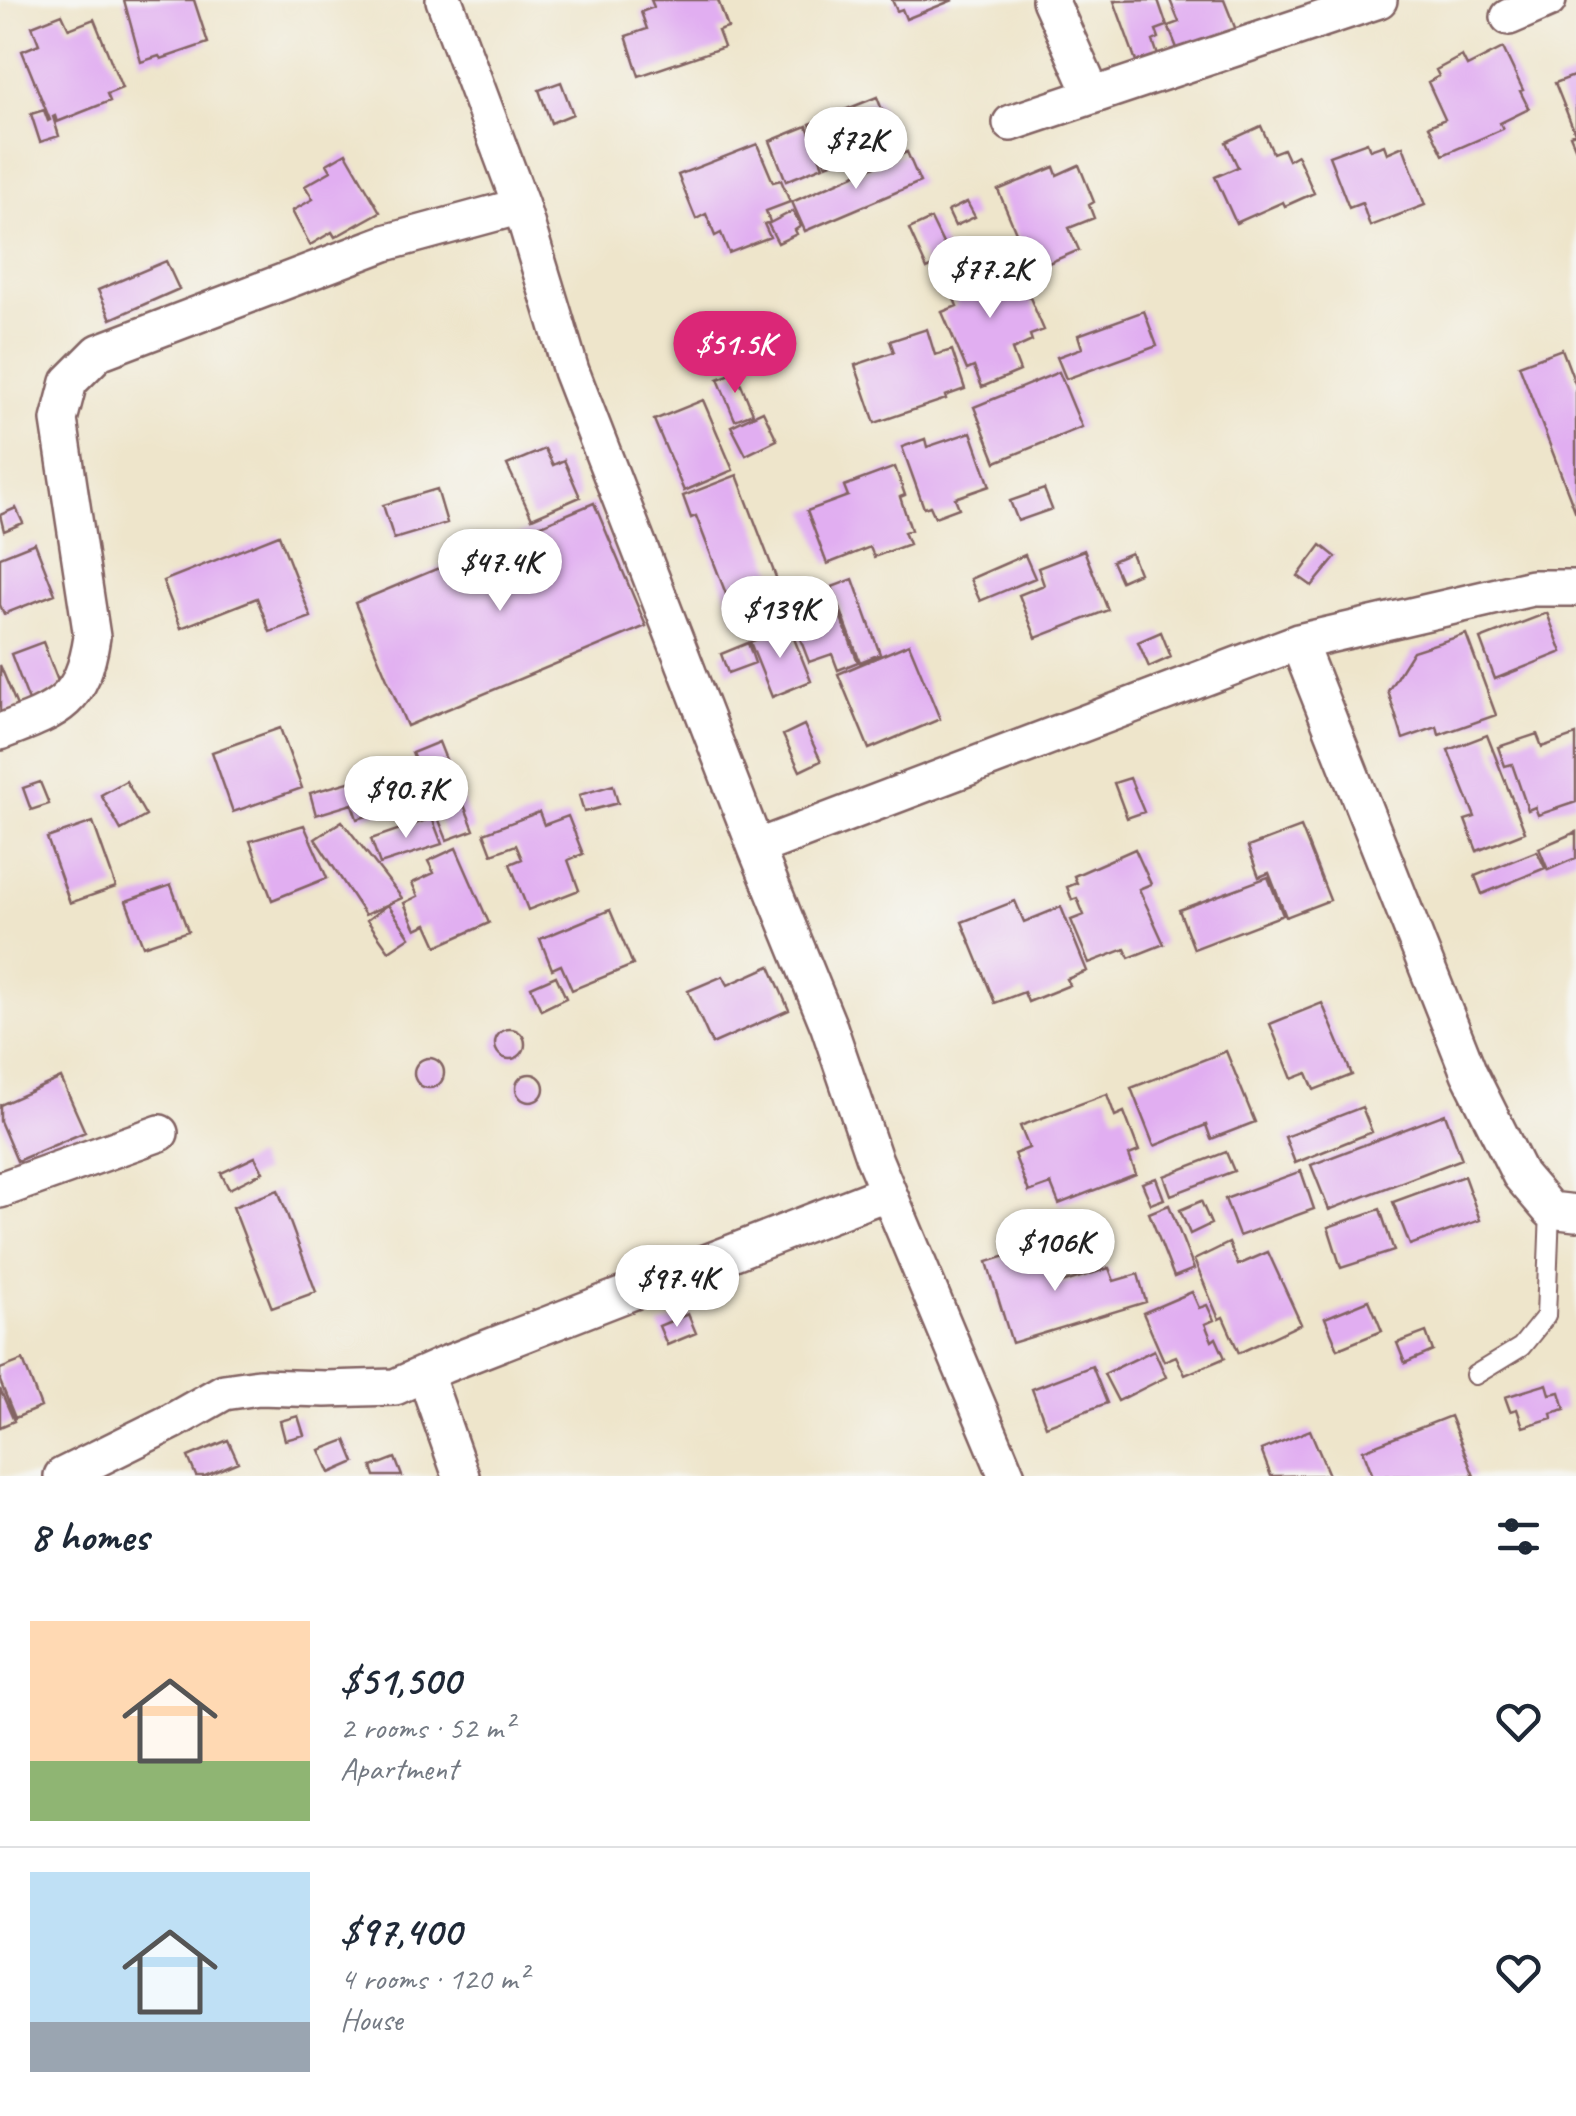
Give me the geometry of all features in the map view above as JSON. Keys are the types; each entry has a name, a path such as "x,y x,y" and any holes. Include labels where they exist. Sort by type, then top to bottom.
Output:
{"street":[{"path":"444,0 521,206 571,371 829,1026 873,1156 1007,1476"},
{"path":"1050,0 1092,94"},
{"path":"1011,123 1379,0"},
{"path":"1509,16 1548,0"},
{"path":"0,732 57,708 75,691 88,666 92,638 58,420 68,382 98,352 384,243 521,206"},
{"path":"756,848 1298,642 1532,588 1576,588"},
{"path":"1298,642 1469,1073 1520,1175 1563,1212"},
{"path":"0,1190 160,1133"},
{"path":"62,1476 224,1392 259,1387 395,1387 888,1192"},
{"path":"424,1374 461,1476"}],"lane":[{"path":"1475,1375 1521,1347 1546,1316 1563,1212"}],"building":[{"path":"124,0 194,0 208,43 141,62"},
{"path":"651,0 718,0 728,28 718,31 724,47 639,76 626,36 647,29 641,12 654,7"},
{"path":"892,0 953,0 906,19"},
{"path":"1158,0 1167,26 1156,30 1159,38 1153,41 1162,67 1141,75 1114,1"},
{"path":"1170,0 1224,0 1236,30 1179,53 1168,26 1179,22"},
{"path":"62,14 69,29 94,19 122,88 107,94 110,101 57,122 53,117 59,136 40,142 31,114 44,110 50,120 22,51 39,44 32,26"},
{"path":"1503,48 1529,109 1500,123 1503,129 1443,155 1429,126 1445,119 1428,82 1439,76 1436,70 1462,56 1467,66"},
{"path":"1576,75 1576,149 1570,135 1575,133 1555,83"},
{"path":"561,82 573,114 551,123 539,90"},
{"path":"877,97 893,138 826,165 810,124"},
{"path":"807,126 823,166 786,181 770,141"},
{"path":"1261,126 1273,153 1283,149 1288,160 1297,155 1314,193 1236,223 1215,177 1238,167 1226,142"},
{"path":"1367,142 1370,150 1384,145 1387,153 1403,146 1425,205 1370,226 1362,203 1349,208 1329,156"},
{"path":"757,144 773,182 781,180 790,202 766,211 770,222 764,224 770,237 729,253 721,233 715,236 706,214 696,219 678,175"},
{"path":"907,152 920,182 805,231 792,202"},
{"path":"346,153 380,212 335,237 332,232 310,245 292,211 313,199 305,186 331,171 327,164"},
{"path":"1079,165 1094,202 1089,205 1094,218 1069,228 1079,250 1032,270 998,190 1054,167 1057,175"},
{"path":"967,202 975,217 955,226 948,211"},
{"path":"793,211 801,226 795,230 797,234 778,243 768,224"},
{"path":"931,219 950,258 927,269 909,229"},
{"path":"166,261 179,289 111,319 98,290"},
{"path":"981,262 986,273 1000,267 1007,285 1022,279 1044,330 1030,335 1032,341 1012,350 1020,371 982,387 974,367 967,370 942,312 957,306 945,277"},
{"path":"1144,311 1157,346 1066,379 1057,357 1082,348 1078,335"},
{"path":"927,329 935,355 952,350 965,389 875,423 855,365 894,352 890,341"},
{"path":"1562,349 1576,386 1576,513 1519,365"},
{"path":"736,372 753,413 735,420 718,379"},
{"path":"1059,372 1082,427 996,462 974,407"},
{"path":"703,400 733,470 684,491 654,420"},
{"path":"763,411 777,440 746,455 731,426"},
{"path":"971,432 990,486 955,498 959,508 935,517 930,506 924,508 902,447 925,439 927,447"},
{"path":"545,449 553,465 564,460 580,497 532,518 507,465"},
{"path":"895,467 905,495 900,497 911,530 904,532 909,544 874,557 870,547 827,564 807,511 848,496 844,486"},
{"path":"737,475 785,601 736,620 696,516 691,518 683,496"},
{"path":"437,489 447,523 394,539 383,505"},
{"path":"1044,489 1052,509 1018,521 1010,501"},
{"path":"594,503 646,626 407,726 355,603"},
{"path":"16,508 23,523 4,531 0,515"},
{"path":"279,535 311,617 270,632 257,598 181,628 163,581"},
{"path":"35,543 55,594 4,614 0,605 0,557"},
{"path":"1321,545 1336,557 1312,586 1298,576"},
{"path":"1084,550 1108,610 1036,638 1019,595 1044,585 1038,568"},
{"path":"1131,553 1139,573 1121,581 1112,561"},
{"path":"1025,555 1035,578 980,601 970,579"},
{"path":"853,579 880,654 860,662 832,587"},
{"path":"1547,613 1562,652 1495,679 1480,639"},
{"path":"840,615 858,662 838,670 832,654 809,662 797,631"},
{"path":"789,626 811,681 772,697 750,642"},
{"path":"1161,632 1171,657 1149,667 1138,642"},
{"path":"1466,634 1496,715 1439,735 1437,727 1403,739 1388,691 1413,651"},
{"path":"43,642 61,689 29,701 11,654"},
{"path":"748,643 755,663 728,673 721,654"},
{"path":"909,644 940,719 869,749 838,674"},
{"path":"0,665 17,706 0,714"},
{"path":"804,725 821,761 800,771 783,735"},
{"path":"280,728 302,788 233,812 212,752"},
{"path":"1537,734 1542,747 1576,735 1576,802 1538,815 1535,807 1528,810 1512,764 1505,766 1498,747"},
{"path":"1487,735 1525,832 1477,851 1465,820 1475,817 1448,750"},
{"path":"439,742 474,830 447,840 412,753"},
{"path":"411,764 422,800 357,819 352,804 316,815 310,793"},
{"path":"1130,778 1144,812 1127,818 1114,783"},
{"path":"126,781 146,816 121,830 101,795"},
{"path":"40,782 49,804 31,810 23,788"},
{"path":"613,785 618,803 584,812 579,795"},
{"path":"539,812 544,825 568,816 583,854 568,860 579,890 528,910 510,864 522,859 516,845 492,854 484,833"},
{"path":"432,818 442,844 380,864 371,839"},
{"path":"342,821 402,898 365,915 315,839"},
{"path":"93,822 116,887 70,903 47,838"},
{"path":"304,825 327,878 272,900 250,841"},
{"path":"1301,827 1330,900 1286,917 1269,873 1259,877 1248,847"},
{"path":"1576,832 1576,858 1548,870 1539,848"},
{"path":"456,848 489,923 437,946 427,924 416,929 404,903 418,896 412,883 434,873 428,861"},
{"path":"1135,849 1151,884 1139,889 1164,944 1129,958 1125,949 1089,963 1071,920 1084,915 1067,887 1077,883 1074,876"},
{"path":"1537,851 1545,868 1482,894 1475,876"},
{"path":"1268,877 1283,915 1194,949 1179,910"},
{"path":"171,885 188,931 143,946 126,901"},
{"path":"1015,901 1024,922 1061,907 1087,971 1067,979 1070,985 1028,1002 1024,992 995,1003 962,922"},
{"path":"388,905 410,937 389,951 367,920"},
{"path":"610,910 633,965 572,990 561,965 552,969 540,939"},
{"path":"770,966 789,1010 712,1044 688,991 723,976 728,985"},
{"path":"556,976 566,998 541,1010 531,987"},
{"path":"1322,1003 1352,1075 1314,1090 1307,1073 1292,1079 1270,1024"},
{"path":"510,1029 524,1038 525,1044 516,1058 510,1059 496,1050 495,1044 504,1030"},
{"path":"1226,1051 1255,1122 1211,1139 1206,1125 1154,1146 1131,1088"},
{"path":"429,1058 440,1062 444,1073 440,1084 429,1088 418,1084 414,1073 418,1062"},
{"path":"530,1074 540,1078 544,1088 540,1098 530,1102 520,1098 516,1088 520,1078"},
{"path":"61,1078 85,1132 17,1161 0,1121 0,1105"},
{"path":"1107,1094 1115,1116 1124,1112 1139,1151 1129,1155 1136,1174 1059,1204 1051,1184 1029,1192 1014,1154 1029,1148 1020,1126"},
{"path":"1362,1107 1372,1132 1295,1163 1285,1137"},
{"path":"1445,1114 1462,1159 1329,1210 1311,1165"},
{"path":"1226,1152 1234,1171 1171,1195 1164,1176"},
{"path":"255,1157 263,1172 229,1189 221,1173"},
{"path":"1301,1171 1314,1209 1239,1236 1225,1199"},
{"path":"1464,1176 1480,1220 1410,1245 1393,1202"},
{"path":"1156,1178 1164,1199 1151,1204 1142,1183"},
{"path":"278,1190 316,1292 272,1308 233,1207"},
{"path":"1201,1201 1211,1224 1190,1234 1180,1210"},
{"path":"1169,1205 1194,1269 1174,1277 1149,1213"},
{"path":"1380,1209 1394,1251 1341,1268 1328,1227"},
{"path":"1047,1243 1059,1284 1109,1268 1114,1281 1138,1274 1146,1302 1012,1343 987,1262"},
{"path":"1229,1243 1238,1265 1268,1252 1301,1324 1239,1353 1223,1317 1219,1319 1194,1260"},
{"path":"1192,1292 1199,1308 1207,1305 1214,1320 1205,1324 1225,1358 1185,1375 1176,1356 1164,1361 1143,1313"},
{"path":"1369,1300 1382,1331 1338,1349 1325,1318"},
{"path":"688,1314 696,1333 667,1345 659,1326"},
{"path":"1426,1332 1433,1351 1405,1363 1397,1343"},
{"path":"1154,1350 1166,1377 1118,1401 1104,1374"},
{"path":"23,1360 41,1407 15,1418 0,1381 0,1369"},
{"path":"1092,1366 1107,1403 1046,1426 1032,1389"},
{"path":"1547,1384 1550,1394 1560,1392 1565,1409 1551,1413 1552,1418 1523,1427 1517,1409 1510,1411 1505,1397"},
{"path":"0,1389 14,1421 0,1427"},
{"path":"298,1416 304,1435 285,1440 280,1421"},
{"path":"1450,1416 1474,1476 1373,1476 1363,1450"},
{"path":"1310,1430 1329,1475 1271,1476 1261,1450"},
{"path":"228,1440 238,1462 196,1476 188,1457"},
{"path":"346,1440 355,1462 330,1473 320,1450"},
{"path":"395,1458 402,1476 375,1476 372,1467"}]}
